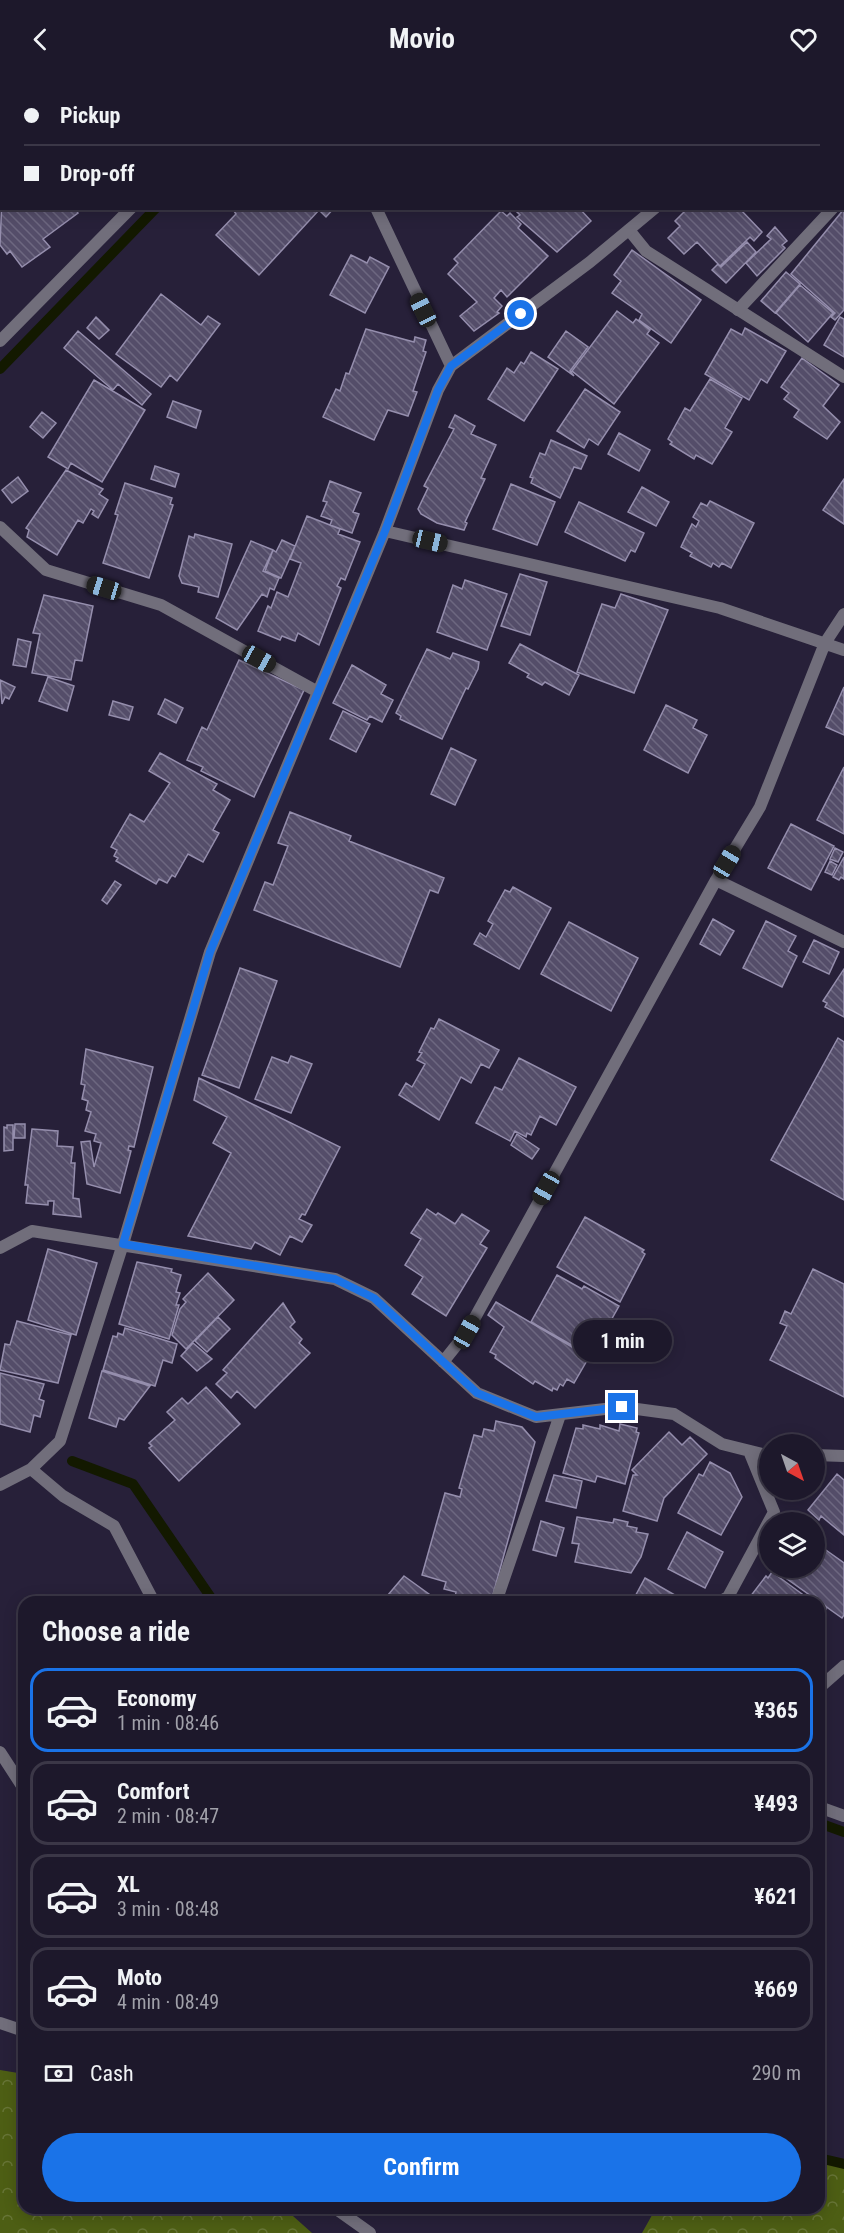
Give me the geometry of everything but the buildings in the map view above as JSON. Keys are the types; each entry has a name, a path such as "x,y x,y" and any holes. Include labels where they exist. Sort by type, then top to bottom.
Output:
{"street":[{"path":"0,341 128,210"},
{"path":"377,210 451,366"},
{"path":"0,1485 31,1468 60,1441 123,1244 210,952 385,531 438,390 451,366 654,210"},
{"path":"738,310 831,210"},
{"path":"629,230 646,251 844,377"},
{"path":"0,527 46,570 161,605 318,692"},
{"path":"385,531 720,608 844,650"},
{"path":"443,1362 467,1332 716,880 760,807 825,643 844,614"},
{"path":"716,880 844,942"},
{"path":"0,1248 32,1231 335,1279 374,1298 477,1393 536,1417 622,1407 674,1414 722,1444 759,1453"},
{"path":"498,1596 560,1414"},
{"path":"729,1596 774,1512 749,1451"},
{"path":"825,1455 844,1456"},
{"path":"31,1468 63,1496 114,1526 151,1596"},
{"path":"825,1683 844,1666"},
{"path":"0,1752 18,1779"},
{"path":"825,1809 844,1816"},
{"path":"0,2023 18,2029"},
{"path":"351,2214 370,2233"}],"green space":[{"path":"0,2070 18,2073 18,2214 291,2214 312,2233 0,2233"},
{"path":"844,2159 844,2233 642,2233 653,2214 825,2214 825,2161"}],"waterway":[{"path":"0,369 154,210"},
{"path":"72,1461 133,1484 210,1596"},
{"path":"825,1825 844,1832"},
{"path":"825,2159 844,2164"}],"route":[{"path":"521,314 451,366 438,390 385,531 210,952 123,1244 335,1279 374,1298 477,1393 536,1417 622,1407"}]}
